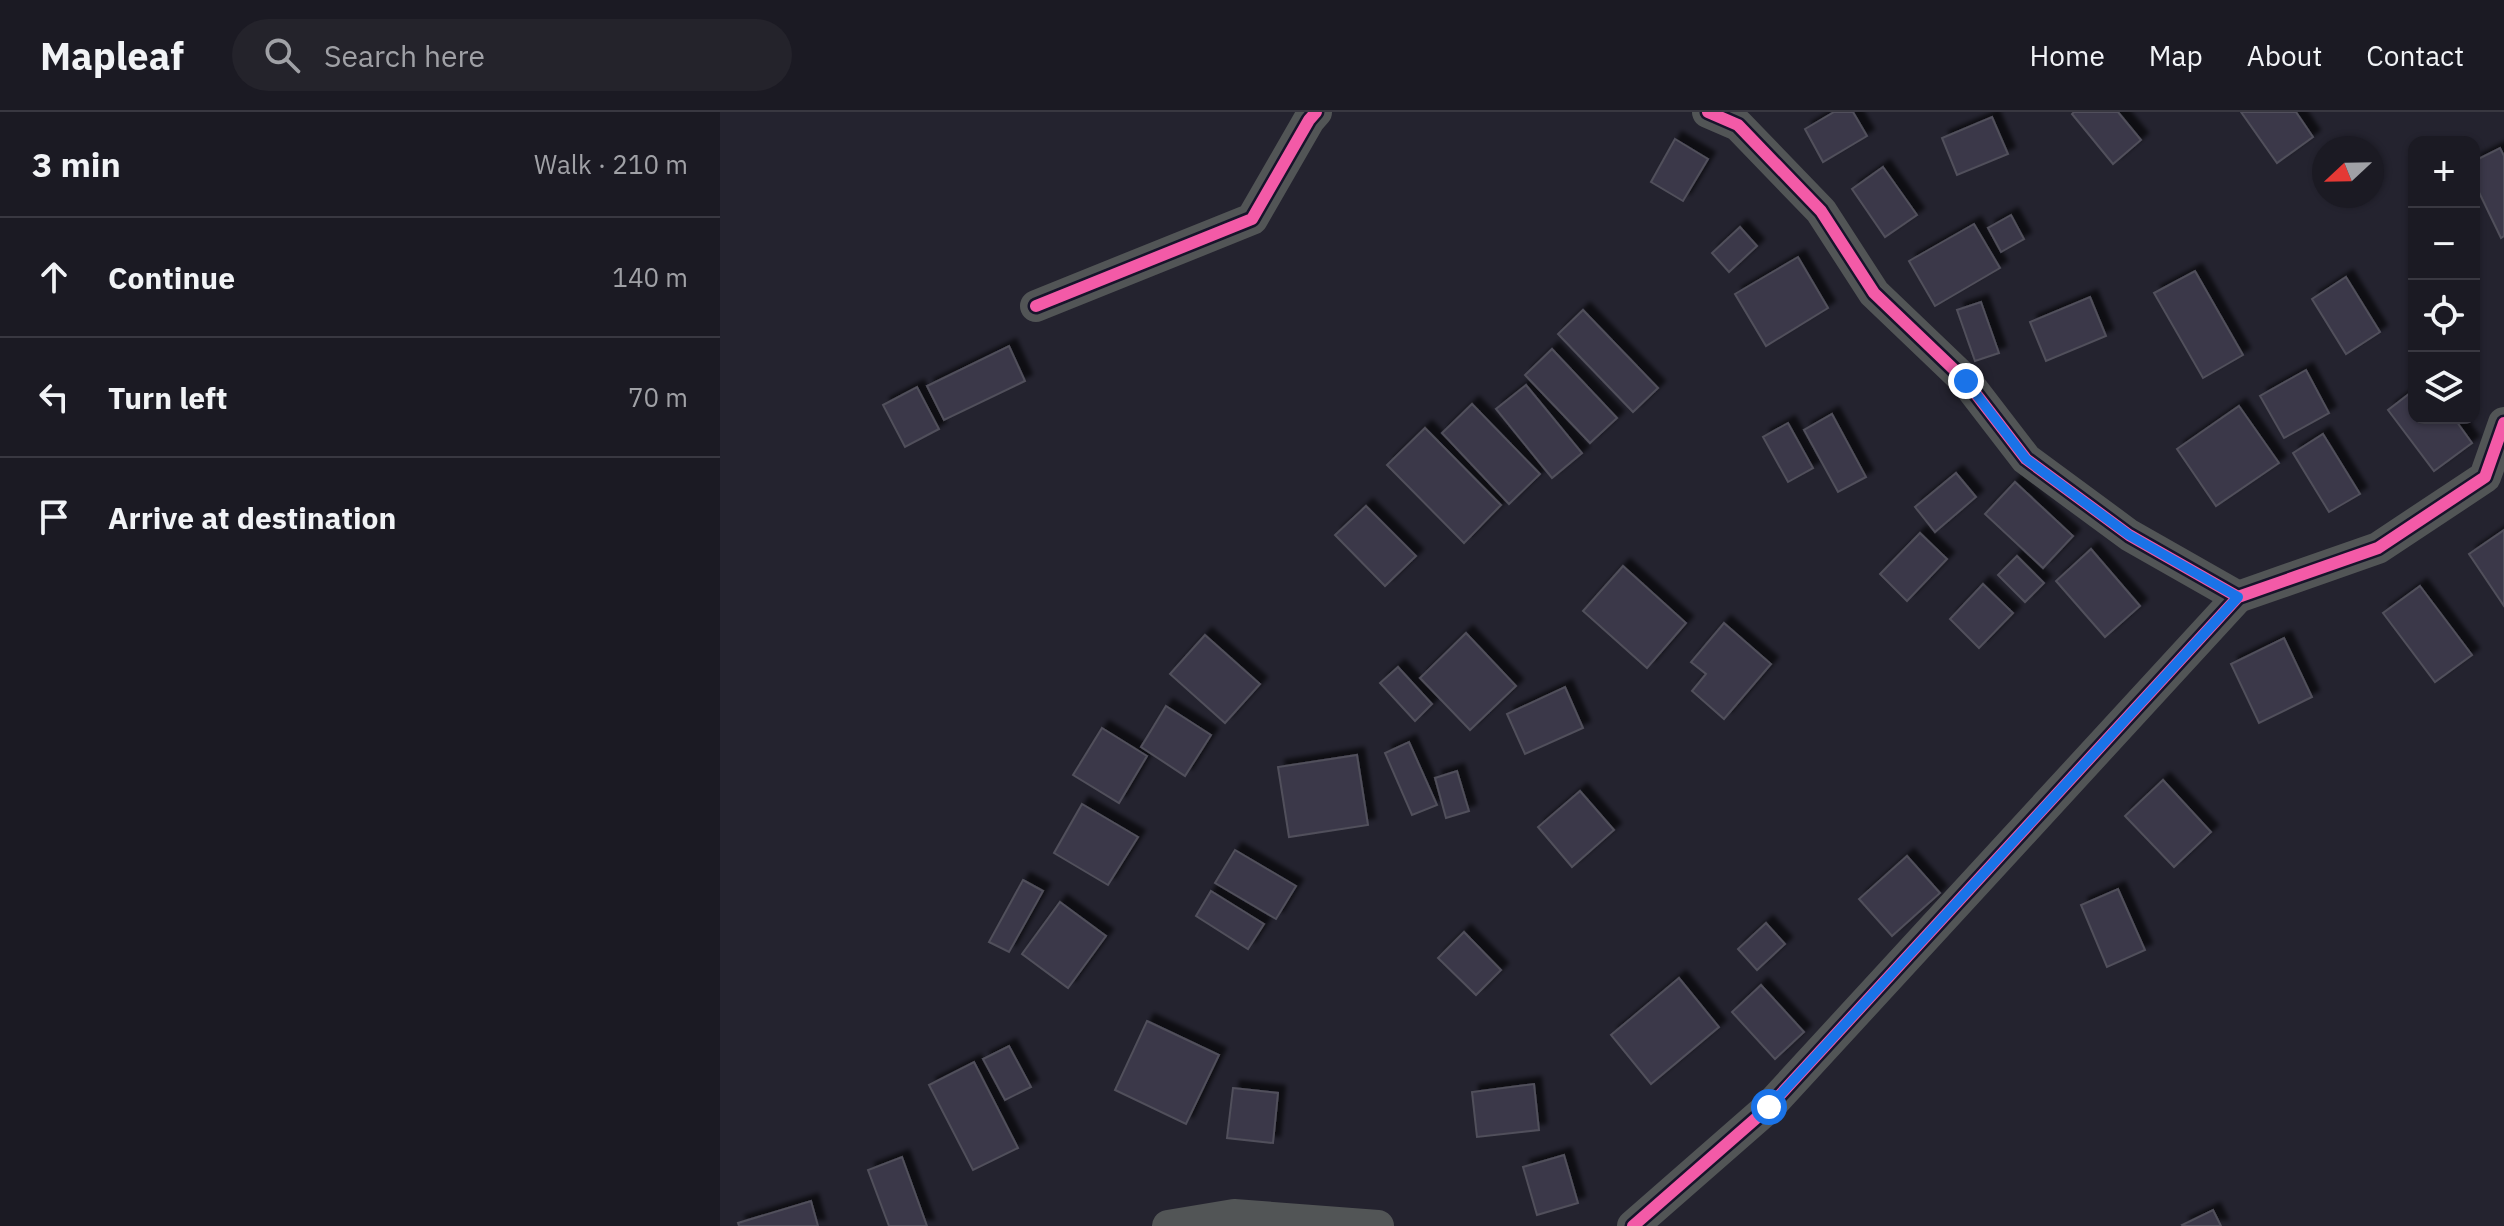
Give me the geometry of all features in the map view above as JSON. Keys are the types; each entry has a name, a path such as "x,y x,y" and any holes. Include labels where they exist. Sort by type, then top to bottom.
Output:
{"street":[{"path":"1036,306 1252,219 1316,112"},
{"path":"1708,112 1738,125 1821,211 1874,293 1966,381 2026,459 2129,535 2238,597"},
{"path":"1633,1226 1769,1107 2238,597 2378,548 2485,477 2504,423"},
{"path":"1168,1226 1234,1215 1378,1226"}],"building":[{"path":"1834,112 1853,112 1867,136 1823,162 1805,129"},
{"path":"2118,112 2141,140 2113,164 2072,114"},
{"path":"2241,112 2296,112 2312,138 2277,163"},
{"path":"1992,117 2008,154 1957,175 1942,138"},
{"path":"1675,139 1708,159 1683,201 1651,182"},
{"path":"2500,148 2504,156 2504,236 2501,238 2480,194 2480,158"},
{"path":"1883,167 1917,215 1885,237 1852,189"},
{"path":"2011,215 2024,239 2001,252 1988,228"},
{"path":"1974,224 2000,268 1935,306 1909,261"},
{"path":"1740,227 1757,246 1729,272 1712,253"},
{"path":"1798,257 1828,308 1766,346 1735,294"},
{"path":"2195,271 2243,355 2203,378 2154,293"},
{"path":"2346,277 2380,332 2346,354 2312,299"},
{"path":"2090,297 2106,336 2046,361 2030,322"},
{"path":"1981,302 1999,353 1975,361 1957,310"},
{"path":"1583,310 1658,388 1633,412 1558,334"},
{"path":"1009,346 1025,381 944,420 927,386"},
{"path":"1552,349 1617,418 1590,443 1525,375"},
{"path":"2306,370 2329,413 2284,438 2260,396"},
{"path":"1526,385 1582,453 1552,478 1496,409"},
{"path":"917,387 939,429 905,447 883,405"},
{"path":"2408,395 2408,424 2458,424 2472,443 2434,471 2388,410"},
{"path":"1472,404 1540,474 1509,504 1442,433"},
{"path":"2239,406 2279,463 2216,506 2177,449"},
{"path":"1832,414 1866,477 1838,492 1804,430"},
{"path":"1788,423 1813,468 1788,482 1763,437"},
{"path":"1425,428 1501,505 1464,543 1387,465"},
{"path":"2323,434 2360,494 2329,512 2293,453"},
{"path":"1956,473 1976,497 1935,532 1915,507"},
{"path":"2015,482 2073,536 2043,568 1985,514"},
{"path":"1366,506 1416,556 1385,586 1335,535"},
{"path":"2504,530 2504,606 2469,554"},
{"path":"1920,533 1947,559 1907,601 1880,574"},
{"path":"2091,549 2140,606 2105,637 2056,581"},
{"path":"2017,556 2044,583 2025,602 1998,575"},
{"path":"1623,566 1686,623 1647,668 1583,611"},
{"path":"1983,584 2013,613 1979,648 1950,619"},
{"path":"2420,586 2472,655 2435,682 2383,613"},
{"path":"1724,623 1771,664 1724,719 1692,691 1706,674 1691,662"},
{"path":"1466,633 1516,686 1470,730 1420,678"},
{"path":"1205,635 1260,684 1225,723 1170,674"},
{"path":"2284,638 2312,697 2259,723 2231,664"},
{"path":"1398,667 1432,704 1415,721 1380,683"},
{"path":"1565,687 1583,728 1525,754 1507,714"},
{"path":"1166,706 1211,735 1185,776 1141,747"},
{"path":"1102,728 1147,756 1119,803 1073,775"},
{"path":"1409,742 1437,805 1412,815 1385,753"},
{"path":"1357,755 1368,825 1289,837 1278,767"},
{"path":"1457,771 1469,811 1446,818 1435,778"},
{"path":"2163,780 2211,832 2174,867 2125,816"},
{"path":"1580,791 1614,830 1572,867 1538,827"},
{"path":"1082,804 1138,837 1108,885 1054,853"},
{"path":"1235,850 1296,886 1276,919 1215,883"},
{"path":"1907,856 1940,893 1892,936 1859,899"},
{"path":"1023,880 1043,891 1009,952 989,942"},
{"path":"2118,889 2145,950 2107,967 2081,905"},
{"path":"1211,891 1264,924 1248,949 1196,916"},
{"path":"1060,902 1106,936 1068,988 1022,954"},
{"path":"1766,923 1785,944 1757,970 1738,949"},
{"path":"1464,932 1501,970 1476,995 1438,958"},
{"path":"1679,978 1719,1027 1651,1084 1611,1035"},
{"path":"1761,985 1804,1032 1775,1059 1732,1012"},
{"path":"1147,1021 1219,1055 1186,1124 1115,1090"},
{"path":"1009,1046 1031,1087 1005,1100 983,1059"},
{"path":"974,1062 1018,1148 973,1170 929,1085"},
{"path":"1534,1084 1539,1130 1477,1137 1472,1092"},
{"path":"1233,1088 1278,1093 1273,1143 1227,1138"},
{"path":"1564,1155 1578,1203 1537,1215 1523,1167"},
{"path":"902,1157 927,1226 889,1226 868,1170"},
{"path":"811,1201 818,1226 739,1226 738,1223"},
{"path":"2213,1210 2221,1226 2182,1225"}],"cycle path":[{"path":"1036,306 1252,219 1316,112"},
{"path":"1708,112 1738,125 1821,211 1874,293 1966,381 2026,459 2129,535 2238,597"},
{"path":"1633,1226 1769,1107 2238,597 2378,548 2485,477 2504,423"}],"route":[{"path":"1769,1107 2238,597 2129,535 2026,459 1966,381"}]}
